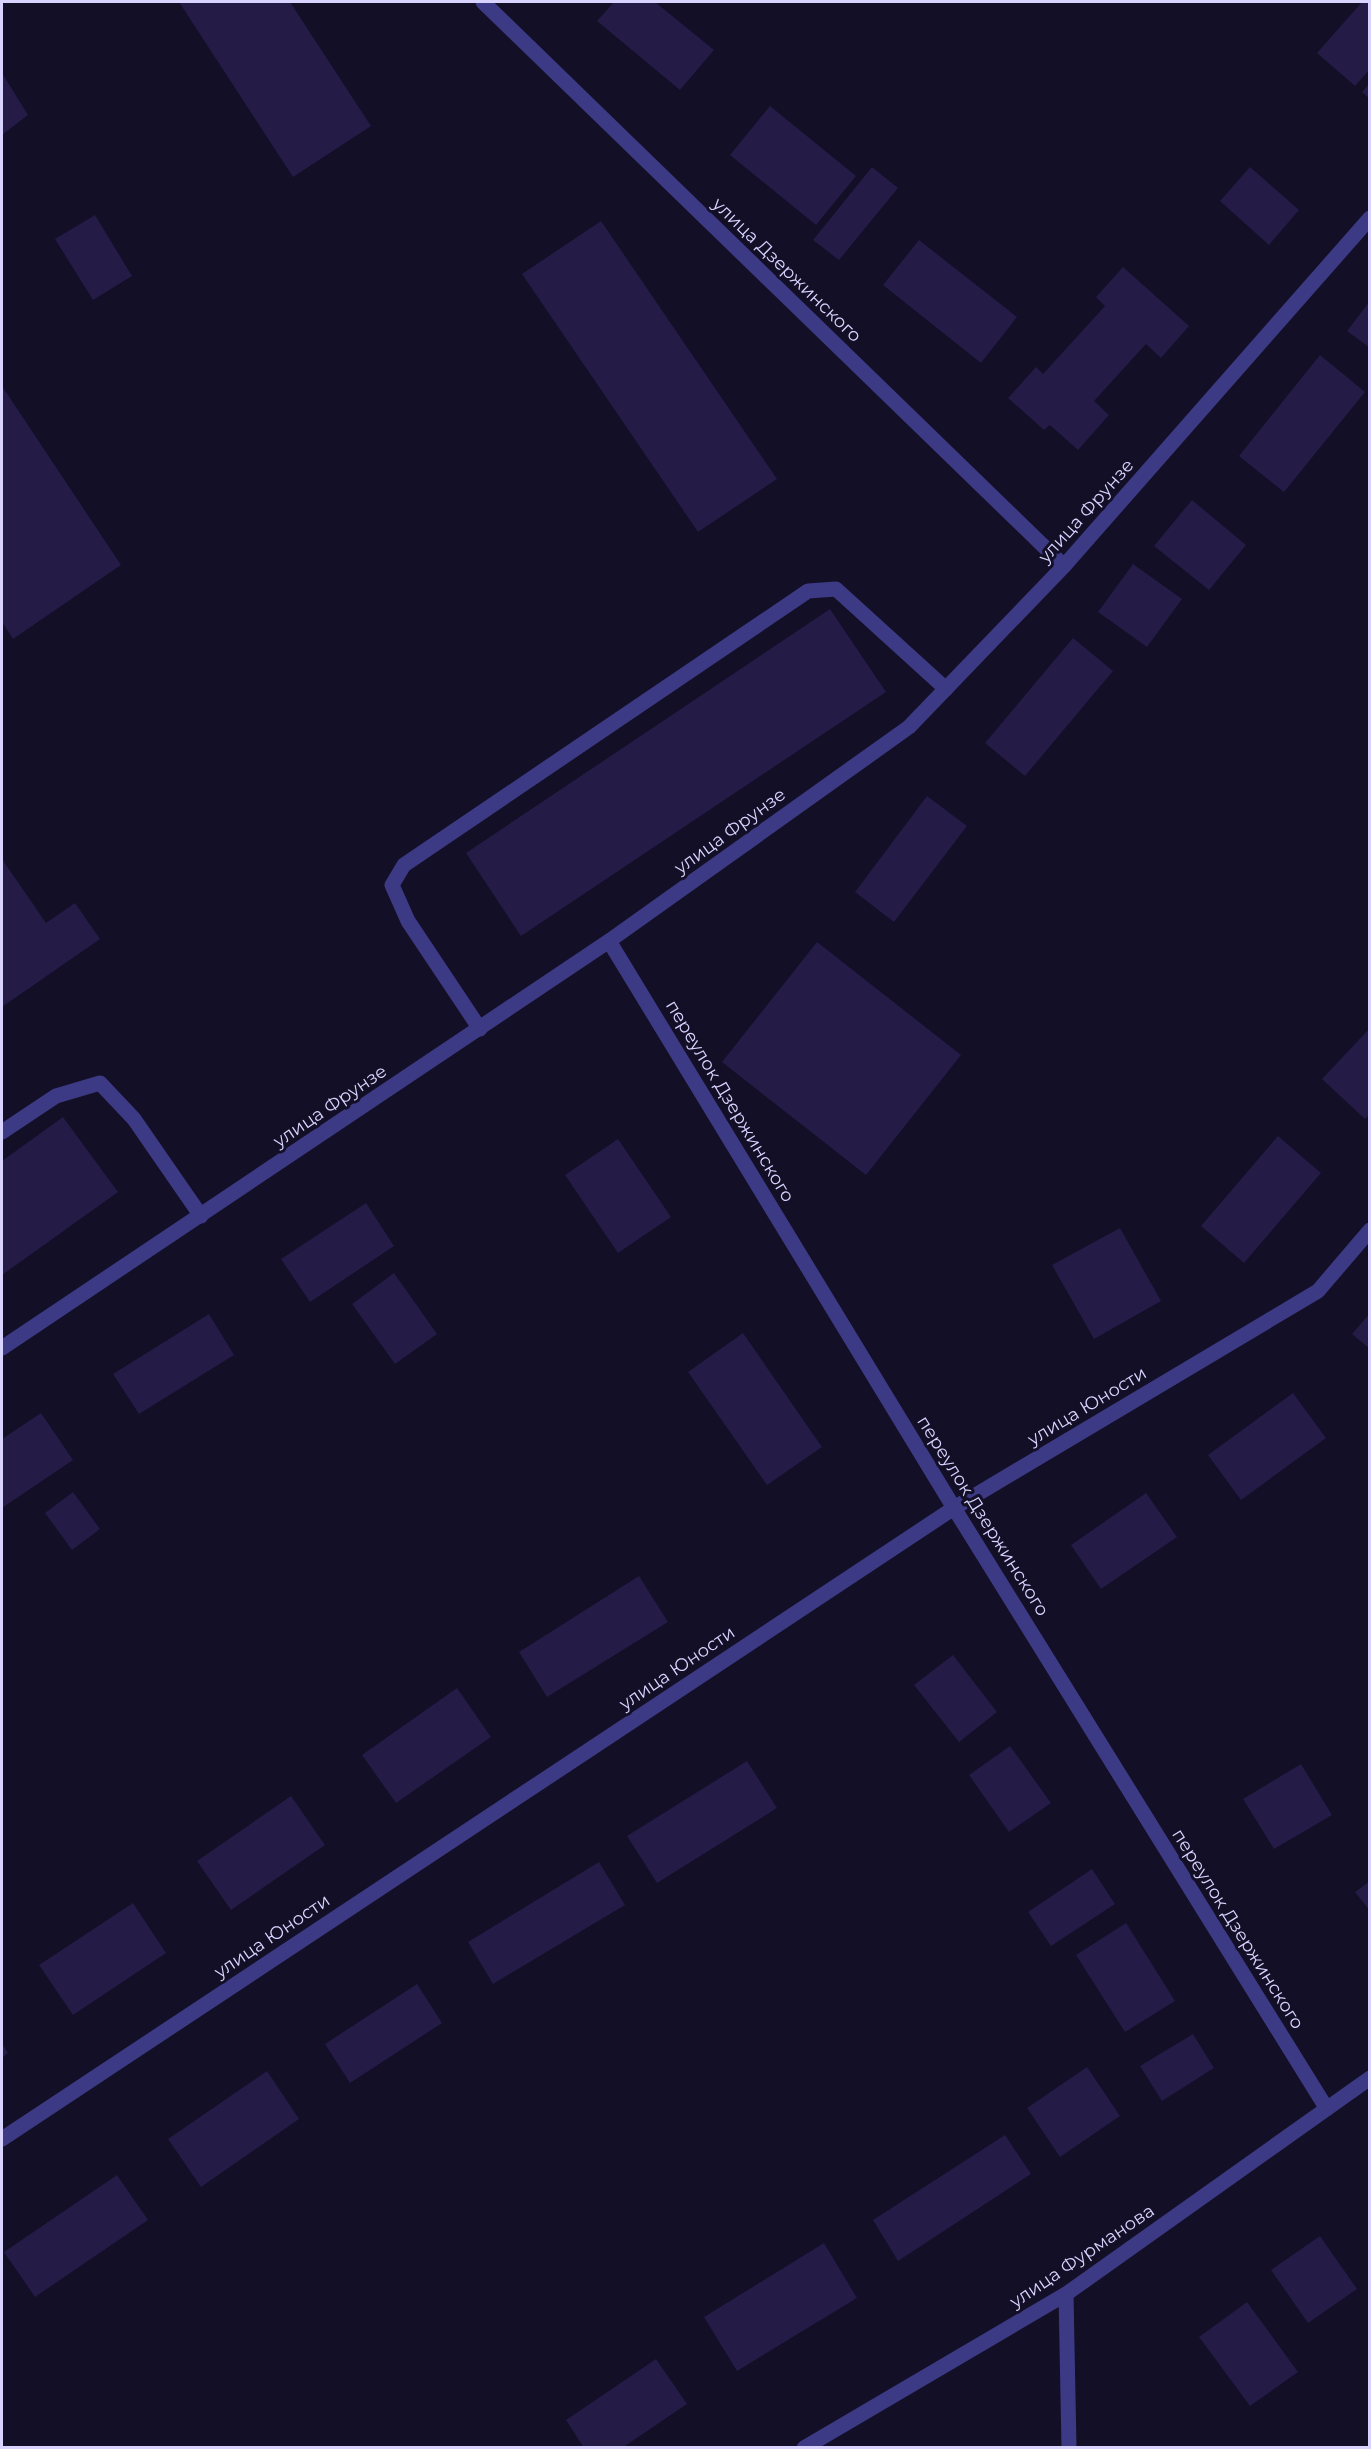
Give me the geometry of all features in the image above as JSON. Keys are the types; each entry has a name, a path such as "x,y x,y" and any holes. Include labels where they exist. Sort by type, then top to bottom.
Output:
{"street":[{"name":"улица Дзержинского","path":"483,2 1064,566"},
{"name":"улица Фрунзе","path":"2,1348 609,941 909,727 1064,566 1370,218"},
{"path":"480,1029 408,921 393,885 404,865 808,591 836,589 946,689"},
{"name":"переулок Дзержинского","path":"609,941 954,1508 1327,2109"},
{"path":"2,1132 56,1096 100,1083 134,1119 201,1216"},
{"name":"улица Юности","path":"2,2139 954,1508 1318,1291 1370,1230"},
{"name":"улица Фурманова","path":"804,2448 1066,2294 1370,2078"},
{"path":"1066,2294 1069,2448"}],"building":[{"path":"179,2 290,2 371,126 293,177"},
{"path":"614,2 655,2 714,50 680,90 597,21"},
{"path":"1362,2 1370,2 1370,69 1355,86 1317,53"},
{"path":"2,73 28,115 2,135"},
{"path":"1370,83 1370,99 1362,92"},
{"path":"770,106 856,176 816,225 730,155"},
{"path":"872,167 898,188 839,260 813,240"},
{"path":"1250,167 1299,210 1269,245 1220,201"},
{"path":"95,215 132,276 93,300 55,239"},
{"path":"601,221 777,479 698,532 522,274"},
{"path":"919,240 1017,317 981,363 883,285"},
{"path":"1123,267 1189,326 1161,358 1146,344 1094,401 1109,415 1078,450 1050,425 1044,430 1008,398 1036,367 1043,374 1105,306 1096,297"},
{"path":"1370,301 1370,348 1347,331"},
{"path":"1320,355 1365,392 1284,492 1239,456"},
{"path":"2,386 121,565 13,639 2,622"},
{"path":"1192,500 1246,545 1209,590 1154,546"},
{"path":"1133,564 1182,599 1147,647 1098,612"},
{"path":"830,609 886,692 521,936 466,853"},
{"path":"1073,638 1113,671 1025,776 985,743"},
{"path":"927,796 967,826 894,922 855,892"},
{"path":"2,859 46,923 75,903 100,939 2,1007"},
{"path":"817,942 961,1055 866,1175 722,1062"},
{"path":"1370,1028 1370,1114 1365,1119 1322,1079"},
{"path":"63,1117 118,1192 2,1275 2,1161"},
{"path":"1278,1136 1321,1173 1244,1263 1201,1226"},
{"path":"618,1139 671,1217 618,1253 565,1175"},
{"path":"366,1203 394,1246 310,1302 281,1259"},
{"path":"1120,1228 1161,1301 1094,1339 1052,1265"},
{"path":"394,1273 437,1334 395,1364 352,1304"},
{"path":"1370,1313 1370,1349 1352,1334"},
{"path":"209,1314 234,1355 139,1414 113,1374"},
{"path":"743,1333 822,1447 767,1485 688,1372"},
{"path":"1293,1393 1326,1438 1241,1500 1208,1455"},
{"path":"41,1413 73,1460 2,1508 2,1439"},
{"path":"73,1492 100,1529 72,1550 45,1513"},
{"path":"1146,1493 1177,1537 1101,1589 1071,1545"},
{"path":"639,1576 668,1622 547,1697 519,1652"},
{"path":"953,1655 997,1712 959,1742 914,1685"},
{"path":"457,1688 491,1737 396,1803 362,1755"},
{"path":"1010,1746 1051,1803 1009,1832 969,1775"},
{"path":"747,1761 777,1808 657,1883 627,1836"},
{"path":"1301,1764 1332,1815 1274,1849 1243,1799"},
{"path":"291,1796 325,1845 231,1910 197,1861"},
{"path":"599,1862 625,1905 493,1984 468,1942"},
{"path":"1092,1869 1115,1904 1051,1946 1028,1912"},
{"path":"1370,1881 1370,1911 1355,1892"},
{"path":"133,1903 166,1953 73,2015 39,1965"},
{"path":"1126,1923 1175,2001 1125,2032 1076,1955"},
{"path":"417,1984 442,2023 350,2083 325,2044"},
{"path":"1193,2034 1214,2068 1162,2101 1140,2066"},
{"path":"2,2043 8,2053 2,2058"},
{"path":"1087,2067 1120,2116 1060,2157 1027,2108"},
{"path":"267,2071 299,2119 201,2187 168,2139"},
{"path":"1005,2135 1031,2174 898,2261 873,2220"},
{"path":"117,2175 148,2220 35,2297 4,2252"},
{"path":"1320,2236 1357,2289 1308,2323 1271,2270"},
{"path":"824,2243 857,2298 737,2371 704,2317"},
{"path":"1247,2302 1298,2372 1250,2406 1199,2337"},
{"path":"656,2359 687,2404 622,2448 584,2448 566,2420"}]}
